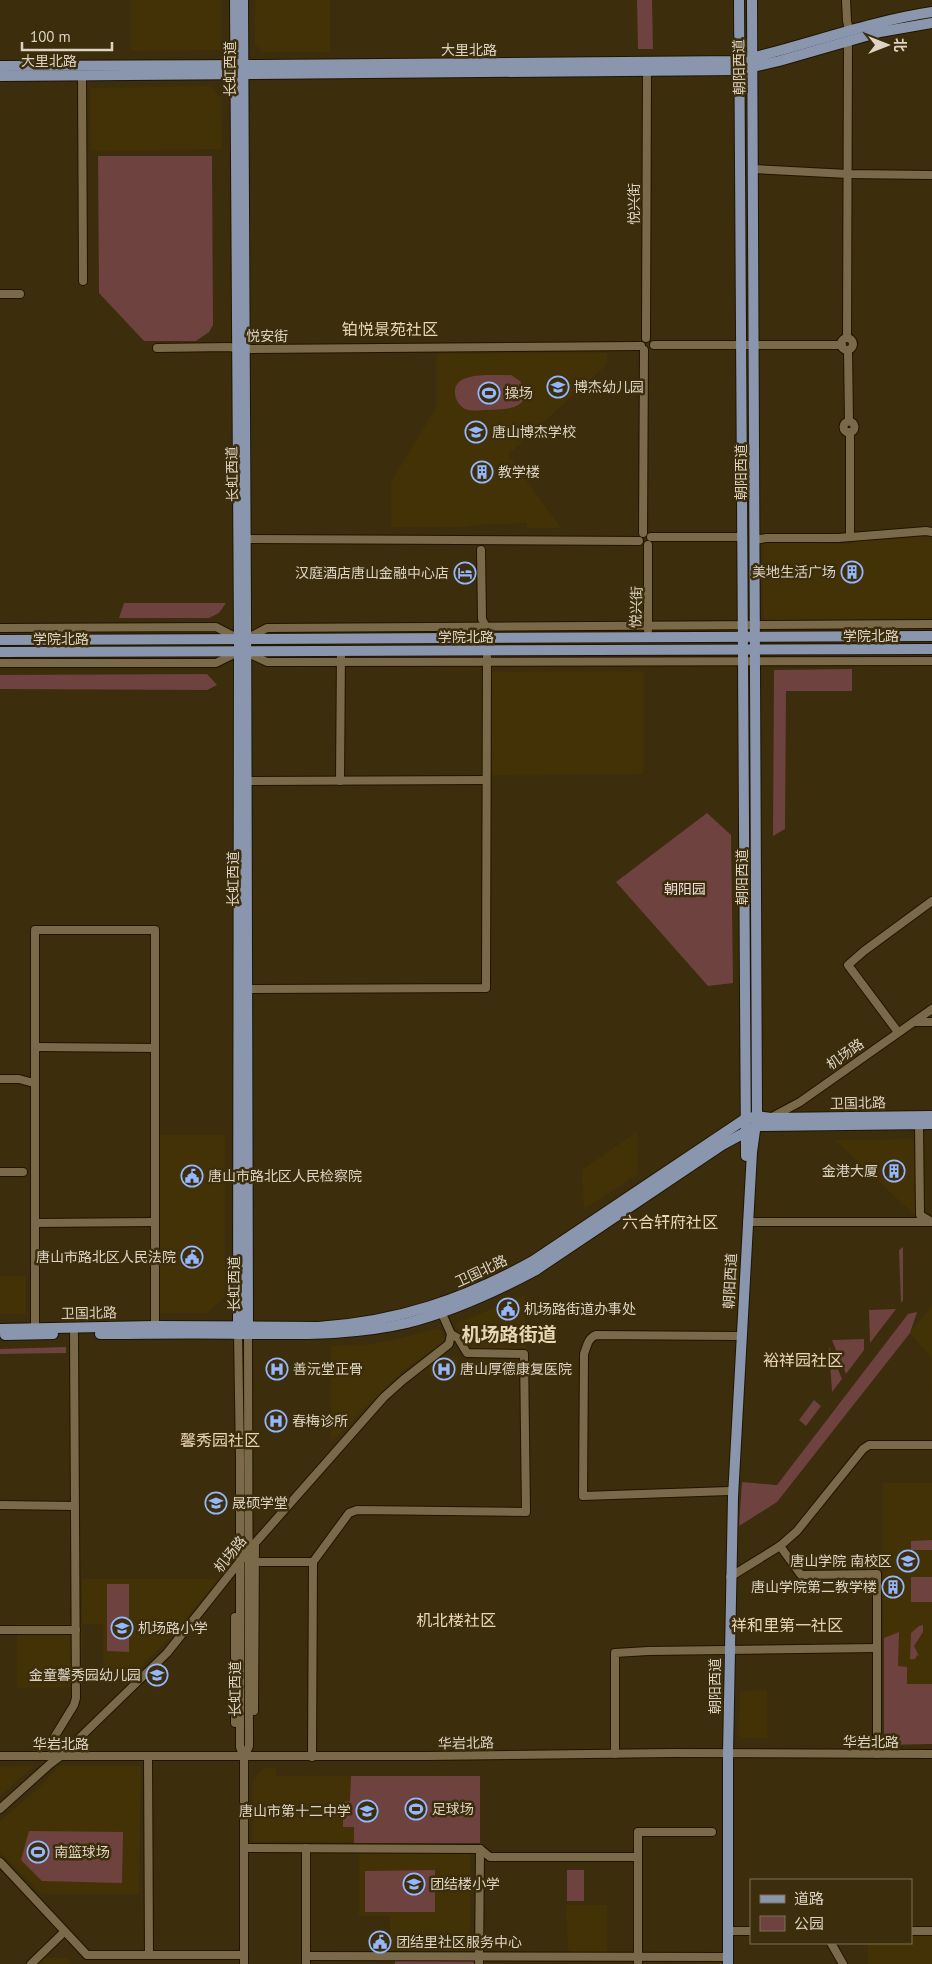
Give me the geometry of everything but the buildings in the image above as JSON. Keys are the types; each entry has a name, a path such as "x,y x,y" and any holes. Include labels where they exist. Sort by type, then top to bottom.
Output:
{"main road":[{"name":"长虹西道","path":"235,0 239,70 242,348 243,1330"},
{"name":"长虹西道","path":"239,70 244,0"},
{"name":"朝阳西道","path":"728,1650 729,1491 746,1131 744,1119 739,0"},
{"name":"朝阳西道","path":"728,1961 728,1754 725,1744 734,1448 747,1222 752,1152 757,1121 752,0"},
{"name":"大里北路","path":"848,36 877,22 932,12"},
{"name":"大里北路","path":"0,66 239,70 647,71 740,66 753,63 773,54 848,36 932,22"},
{"name":"大里北路","path":"0,76 239,70 740,66"},
{"name":"长虹西道","path":"242,348 247,539 242,639"},
{"name":"学院北路","path":"0,640 932,636"},
{"path":"487,656 488,638"},
{"name":"学院北路","path":"0,652 341,651 487,656 755,655 932,649"},
{"name":"长虹西道","path":"242,652 247,782 243,989"},
{"name":"卫国北路","path":"0,1336 342,1326 440,1309 505,1287 536,1270 722,1145 746,1131 757,1121 771,1118 932,1116"},
{"name":"卫国北路","path":"440,1309 533,1261 744,1119 757,1121 932,1124"},
{"name":"卫国北路","path":"0,1328 154,1326 243,1330"}],"street":[{"path":"644,345 651,350 654,345 741,344 754,346 852,348 851,339 847,338 848,0"},
{"name":"悦兴街","path":"647,71 644,345 647,637"},
{"path":"82,75 83,281"},
{"path":"753,170 932,175"},
{"path":"0,294 20,294"},
{"name":"悦安街","path":"157,348 644,345"},
{"path":"844,348 849,421 846,422 844,427 845,430 850,432 850,536"},
{"path":"755,540 766,538 838,538 932,532"},
{"path":"247,539 566,541 568,539 742,538"},
{"path":"472,540 481,550 482,618 487,626 488,638"},
{"path":"481,550 491,540"},
{"path":"0,628 216,627 242,639 267,628 932,624"},
{"path":"117,639 122,627"},
{"path":"340,781 341,651"},
{"path":"0,663 216,663 242,652 267,662 341,662 487,656 486,988 243,989"},
{"path":"755,655 932,660"},
{"path":"247,782 486,780"},
{"path":"898,1032 848,965 932,901"},
{"path":"35,1328 36,930 154,930 154,1326"},
{"name":"机场路","path":"771,1118 800,1102 932,1009"},
{"path":"913,1022 932,1022"},
{"path":"35,1047 154,1048"},
{"path":"0,1079 19,1079 30,1082"},
{"path":"919,1124 920,1214 932,1222"},
{"path":"0,1172 23,1172"},
{"path":"35,1223 154,1222"},
{"path":"747,1222 932,1222"},
{"path":"312,1757 313,1562 349,1513 357,1510 526,1512 524,1354 467,1354 458,1338 451,1334 440,1309"},
{"name":"长虹西道","path":"243,1330 249,1550 249,1746 244,1757"},
{"name":"长虹西道","path":"243,1330 238,1565 240,1747 244,1757 244,1964"},
{"path":"62,1755 55,1736 74,1705 76,1698 74,1334"},
{"name":"机场路","path":"0,1809 62,1755 167,1653 249,1550 384,1397 449,1344 451,1334"},
{"path":"729,1491 584,1496 584,1354 591,1337 596,1335 736,1336"},
{"path":"730,1577 780,1546 798,1531 863,1449 869,1445 932,1445"},
{"path":"0,1505 75,1506"},
{"path":"244,1757 253,1746 255,1544"},
{"path":"780,1546 801,1575 877,1574 876,1754"},
{"path":"255,1562 313,1562"},
{"path":"0,1630 76,1630"},
{"path":"615,1754 615,1653 878,1648"},
{"name":"华岩北路","path":"0,1756 312,1757 615,1754 932,1754"},
{"path":"148,1757 149,1955"},
{"path":"638,1961 638,1832 712,1832"},
{"path":"244,1848 480,1849 490,1857 638,1857"},
{"path":"306,1848 306,1960 728,1961"},
{"path":"479,1961 480,1849"},
{"path":"0,1862 87,1955 87,1964"},
{"path":"728,1931 750,1931"},
{"path":"912,1931 932,1931"},
{"path":"31,1964 64,1932"},
{"path":"832,1944 843,1964"},
{"path":"87,1955 244,1954"}],"shaded area":[{"path":"131,0 221,0 221,50 131,51"},
{"path":"255,0 330,0 330,52 263,52 255,44"},
{"path":"210,86 221,98 222,149 91,151 90,88"},
{"name":"唐山博杰学校","path":"607,353 607,364 508,455 561,528 527,528 527,523 474,525 467,527 391,527 391,482 437,406 437,354"},
{"path":"927,534 932,540 932,620 765,620 763,614 763,545 766,542 851,544 861,538"},
{"path":"643,671 643,774 492,775 492,672"},
{"path":"637,1132 638,1174 584,1209 582,1170"},
{"path":"159,1135 225,1135 225,1297 207,1313 159,1313"},
{"path":"917,1139 917,1217 835,1140"},
{"path":"0,1276 26,1276 26,1314 0,1314"},
{"name":"机场路街道办事处","path":"525,1295 526,1349 468,1349 455,1324"},
{"path":"932,1305 932,1440 931,1357 910,1333"},
{"path":"440,1329 444,1342 405,1369 331,1442 331,1346 362,1345 388,1341"},
{"name":"唐山厚德康复医院","path":"435,1357 458,1357 457,1377 430,1377 430,1361"},
{"name":"唐山学院 南校区","path":"883,1483 932,1483 932,1744 884,1745"},
{"path":"82,1579 218,1579 176,1631 128,1679 103,1679 103,1624 82,1624"},
{"path":"17,1624 82,1624 82,1687 17,1688"},
{"path":"767,1690 767,1738 743,1738 739,1736 740,1691"},
{"path":"33,1766 0,1796 0,1767"},
{"path":"59,1766 141,1766 139,1894 42,1894 0,1852 0,1821 40,1787"},
{"name":"唐山市第十二中学","path":"263,1768 276,1768 276,1776 480,1776 480,1843 253,1842 253,1779"},
{"name":"团结楼小学","path":"359,1853 470,1853 470,1952 390,1952 390,1916 359,1916"},
{"path":"566,1905 607,1905 607,1954 572,1954 568,1949"},
{"path":"912,1934 932,1935 932,1964 868,1964 868,1944 912,1944"},
{"path":"43,1958 69,1958 69,1964 37,1964"}],"green space":[{"path":"637,0 652,0 653,49 638,49"},
{"path":"98,156 212,156 213,325 209,332 196,341 144,341 99,293"},
{"name":"操场","path":"511,375 520,381 524,390 525,397 517,406 477,411 463,408 455,396 456,386 468,377"},
{"path":"124,603 226,603 219,613 209,618 119,618"},
{"path":"852,669 852,691 786,691 785,829 773,836 774,670"},
{"path":"207,674 217,685 207,690 0,689 0,675"},
{"name":"朝阳园","path":"707,813 731,835 733,983 708,986 616,882"},
{"path":"903,1247 903,1300 901,1303 899,1250"},
{"path":"896,1309 870,1343 869,1310"},
{"path":"917,1312 910,1333 777,1502 739,1526 742,1482 777,1485 908,1314"},
{"path":"864,1339 864,1350 846,1374 832,1340"},
{"path":"66,1347 66,1353 0,1354 0,1349"},
{"path":"829,1347 842,1379 832,1392"},
{"path":"814,1400 821,1406 806,1426 799,1420"},
{"path":"932,1540 932,1550 911,1550 911,1541"},
{"path":"911,1577 932,1577 932,1602 911,1602"},
{"path":"107,1584 129,1584 129,1652 107,1651"},
{"path":"923,1625 923,1632 914,1646 919,1656 917,1655 915,1659 910,1659 911,1633"},
{"path":"899,1632 898,1666 907,1667 907,1684 932,1684 932,1744 884,1745 884,1638"},
{"path":"351,1776 480,1776 480,1843 354,1843 354,1827 343,1827 343,1802 350,1801"},
{"path":"29,1831 123,1832 122,1883 42,1881 21,1860"},
{"path":"435,1870 435,1912 365,1912 365,1871"},
{"path":"567,1870 584,1870 584,1901 567,1901"},
{"path":"395,1959 475,1959 475,1964 395,1964"}],"place":[{"name":"博杰幼儿园","path":"558,387"},
{"name":"操场","path":"489,393"},
{"name":"唐山博杰学校","path":"476,432"},
{"name":"教学楼","path":"482,472"},
{"name":"美地生活广场","path":"852,572"},
{"name":"汉庭酒店唐山金融中心店","path":"465,573"},
{"name":"金港大厦","path":"894,1171"},
{"name":"唐山市路北区人民检察院","path":"192,1176"},
{"name":"唐山市路北区人民法院","path":"192,1257"},
{"name":"机场路街道办事处","path":"508,1309"},
{"name":"善沅堂正骨","path":"277,1369"},
{"name":"唐山厚德康复医院","path":"444,1369"},
{"name":"春梅诊所","path":"276,1421"},
{"name":"晟硕学堂","path":"216,1503"},
{"name":"唐山学院 南校区","path":"908,1561"},
{"name":"唐山学院第二教学楼","path":"893,1587"},
{"name":"机场路小学","path":"122,1628"},
{"name":"金童馨秀园幼儿园","path":"157,1675"},
{"name":"足球场","path":"416,1809"},
{"name":"唐山市第十二中学","path":"367,1811"},
{"name":"南篮球场","path":"38,1852"},
{"name":"团结楼小学","path":"414,1884"},
{"name":"团结里社区服务中心","path":"380,1942"}],"district":[{"name":"铂悦景苑社区","path":"390,329"},
{"name":"六合轩府社区","path":"670,1222"},
{"name":"机场路街道","path":"509,1334"},
{"name":"裕祥园社区","path":"803,1360"},
{"name":"馨秀园社区","path":"220,1440"},
{"name":"机北楼社区","path":"456,1620"},
{"name":"祥和里第一社区","path":"787,1625"}]}
